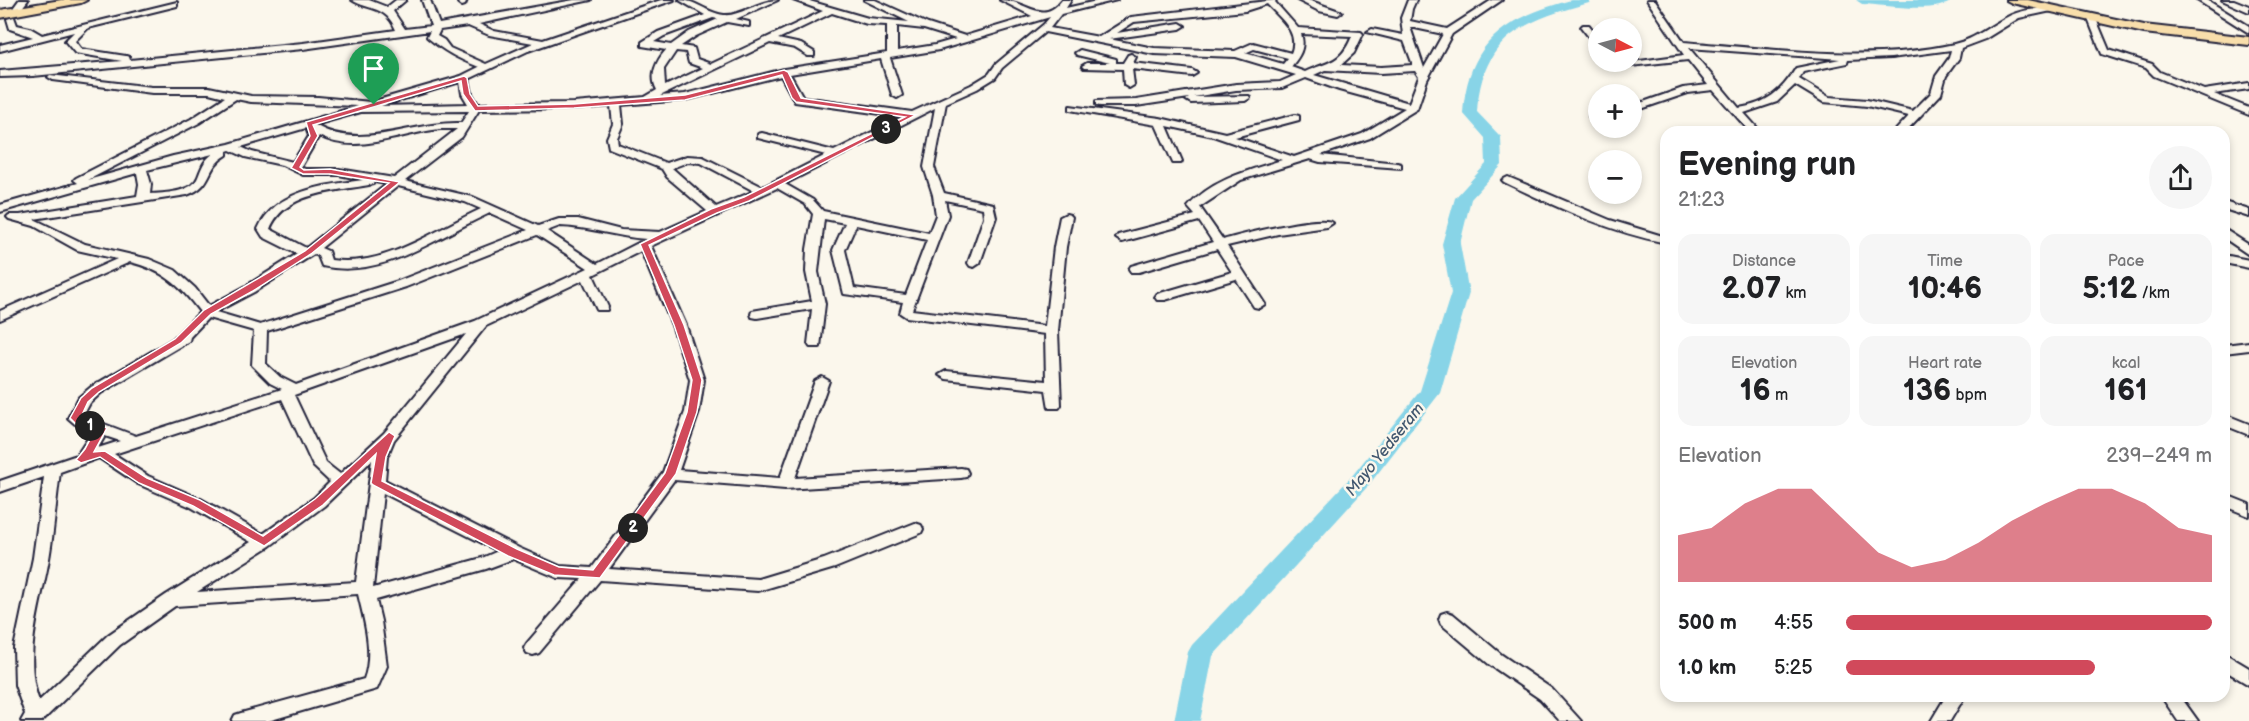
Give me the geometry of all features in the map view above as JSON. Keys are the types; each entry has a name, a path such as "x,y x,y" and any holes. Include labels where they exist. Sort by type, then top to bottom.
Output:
{"main road":[{"path":"16,10 81,0"},
{"path":"2018,2 2092,19 2169,32 2249,41"}],"street":[{"path":"363,0 387,11 399,23 401,32"},
{"path":"387,11 402,0"},
{"path":"426,0 436,28 432,37 441,42 447,50 486,67"},
{"path":"0,74 90,68 303,46 469,23 554,3 587,0"},
{"path":"683,0 712,15 746,24"},
{"path":"663,91 658,85 658,73 664,58 673,48 725,19 774,0"},
{"path":"796,0 815,2 829,11 867,21 925,26"},
{"path":"868,0 925,26 965,39"},
{"path":"1004,0 1042,23 1137,48 1154,51 1237,54 1413,107"},
{"path":"0,487 291,392 482,323 714,211 777,184 941,101 974,87 992,76 999,66 1067,0"},
{"path":"1056,13 1113,0"},
{"path":"1218,0 1228,9"},
{"path":"1103,39 1131,20 1245,8 1270,0 1298,31 1299,40 1295,57 1286,68"},
{"path":"1301,0 1322,9 1338,12"},
{"path":"1412,0 1404,18 1408,39 1422,80"},
{"path":"1259,304 1194,207 1237,178 1366,136 1413,107 1422,80 1448,32 1498,0"},
{"path":"1651,0 1689,57 1750,126"},
{"path":"2201,0 2249,30"},
{"path":"2226,0 2249,9"},
{"path":"0,209 177,158 232,148 311,126 464,78 544,42 664,1"},
{"path":"0,48 174,4"},
{"path":"0,26 16,10"},
{"path":"16,10 13,27 27,30 40,38"},
{"path":"1682,45 1851,57 1892,55 1957,46 1982,37 2016,16 2052,10"},
{"path":"641,102 829,11"},
{"path":"712,15 661,34 645,43 691,50 692,61 712,68"},
{"path":"2092,19 2101,48 2105,52 2149,66 2157,74 2249,112"},
{"path":"469,23 492,33 544,42"},
{"path":"363,109 616,103 685,97 784,72 936,48 965,39 1042,23"},
{"path":"92,24 81,30 70,41 78,51 137,62"},
{"path":"892,24 888,55 897,95"},
{"path":"1406,24 1448,32"},
{"path":"1103,39 1180,26"},
{"path":"1298,31 1358,34 1351,51 1333,67"},
{"path":"1372,32 1408,39"},
{"path":"769,40 798,46 811,54"},
{"path":"1237,54 1253,46 1295,57"},
{"path":"1905,126 1936,94 1941,76 1953,58 1957,46"},
{"path":"1130,85 1127,64 1137,48"},
{"path":"1785,52 1799,70"},
{"path":"1080,53 1127,64"},
{"path":"86,54 96,62 90,68"},
{"path":"1642,62 1689,57"},
{"path":"1799,70 1848,60 1851,57"},
{"path":"1087,66 1127,64 1192,73"},
{"path":"1100,103 1136,103 1178,98 1227,88 1282,86 1316,69 1333,67 1419,68"},
{"path":"1736,111 1762,107 1774,102 1795,80 1799,70"},
{"path":"784,72 795,98 799,100 913,115"},
{"path":"33,73 169,91 200,90 261,100 318,100 374,105"},
{"path":"464,78 467,94 475,108"},
{"path":"1795,80 1827,100 1867,103 1916,115"},
{"path":"2205,92 2249,86"},
{"path":"1642,106 1687,90 1714,87"},
{"path":"2,224 51,194 195,121 233,96"},
{"path":"1178,98 1199,101 1245,98"},
{"path":"941,101 929,167 939,195 942,215 906,312 914,315 1051,331"},
{"path":"616,103 618,124 612,138 613,146 666,167 671,176 714,211"},
{"path":"137,442 101,428 81,424 75,418 84,400 106,383 178,341 250,289 311,251 389,181 458,135 475,108"},
{"path":"1074,108 1101,115 1160,121 1224,136 1272,155 1295,160"},
{"path":"1224,136 1295,118"},
{"path":"1160,121 1162,132 1172,145 1177,161"},
{"path":"311,126 331,138 353,141 438,125 465,126"},
{"path":"295,168 314,136 311,126"},
{"path":"762,136 834,154"},
{"path":"16,217 154,198 194,188 201,183 205,167 210,160 232,148"},
{"path":"232,148 249,155 285,162 303,172 330,171 389,181 469,199 491,208 539,231 592,271 602,307"},
{"path":"1310,156 1320,159 1397,166"},
{"path":"666,167 687,159 703,160 763,190"},
{"path":"141,168 145,184 144,195 141,198"},
{"path":"1508,180 1617,228 1660,239"},
{"path":"389,181 304,195 273,211 266,220 264,229 267,234 298,250 324,254 326,263 350,266 370,263 426,242 449,227 491,208"},
{"path":"777,184 809,202 819,214 934,238"},
{"path":"939,195 990,206 990,217 974,263"},
{"path":"2230,207 2249,214"},
{"path":"814,344 819,304 812,272 819,214"},
{"path":"16,217 38,224 81,247 129,258 171,273 212,315 261,329 402,284 568,221 621,234 662,236"},
{"path":"1054,405 1051,331 1060,247 1066,217"},
{"path":"1122,238 1202,217"},
{"path":"852,221 839,250 848,291 912,299"},
{"path":"1135,269 1220,243 1293,227 1327,223"},
{"path":"2230,237 2249,251"},
{"path":"533,648 596,574 670,474 692,412 697,380 679,325 644,244"},
{"path":"0,316 129,258"},
{"path":"2230,260 2249,264"},
{"path":"1161,297 1239,274"},
{"path":"757,314 819,304"},
{"path":"53,469 41,558 23,648 24,685 32,718 114,640 264,542 341,483 389,436 482,323"},
{"path":"261,329 259,365 275,381 291,392 320,466 341,483"},
{"path":"2230,348 2249,346"},
{"path":"946,375 1053,386"},
{"path":"785,484 822,381"},
{"path":"2230,422 2249,430"},
{"path":"81,460 89,451 101,428"},
{"path":"241,721 371,684 378,666 366,592 380,457 389,436"},
{"path":"102,453 143,480 196,503 264,542"},
{"path":"670,474 785,484 961,473"},
{"path":"377,483 513,552 558,572 758,585 829,564 915,529"},
{"path":"172,600 332,591 366,592 486,563 513,552"},
{"path":"1448,619 1496,660 1546,694 1572,721"},
{"path":"2230,664 2249,678"},
{"path":"1940,721 1952,702"},
{"path":"2175,702 2189,721"}],"waterway":[{"name":"Mayo Yedseram","path":"1187,721 1201,652 1360,481 1430,393 1460,293 1451,244 1463,198 1494,165 1493,137 1470,113 1472,88 1478,67 1489,49 1521,23 1562,6 1585,0"},
{"name":"Mayo Yedseram","path":"1862,0 1918,4 1947,0"}],"route":[{"path":"784,72 795,98 799,100 913,115 747,199 714,211 644,244 679,325 697,380 692,412 670,474 637,522 596,574 558,572 513,552 377,483 380,457 389,436 319,502 264,542 196,503 143,480 102,453 81,460 96,440 101,428 81,424 75,418 84,400 106,383 178,341 207,312 250,289 308,253 396,182 330,171 303,172 295,168 314,136 309,124 374,105 464,78 467,94 475,108 574,106 685,97 784,72"}]}
